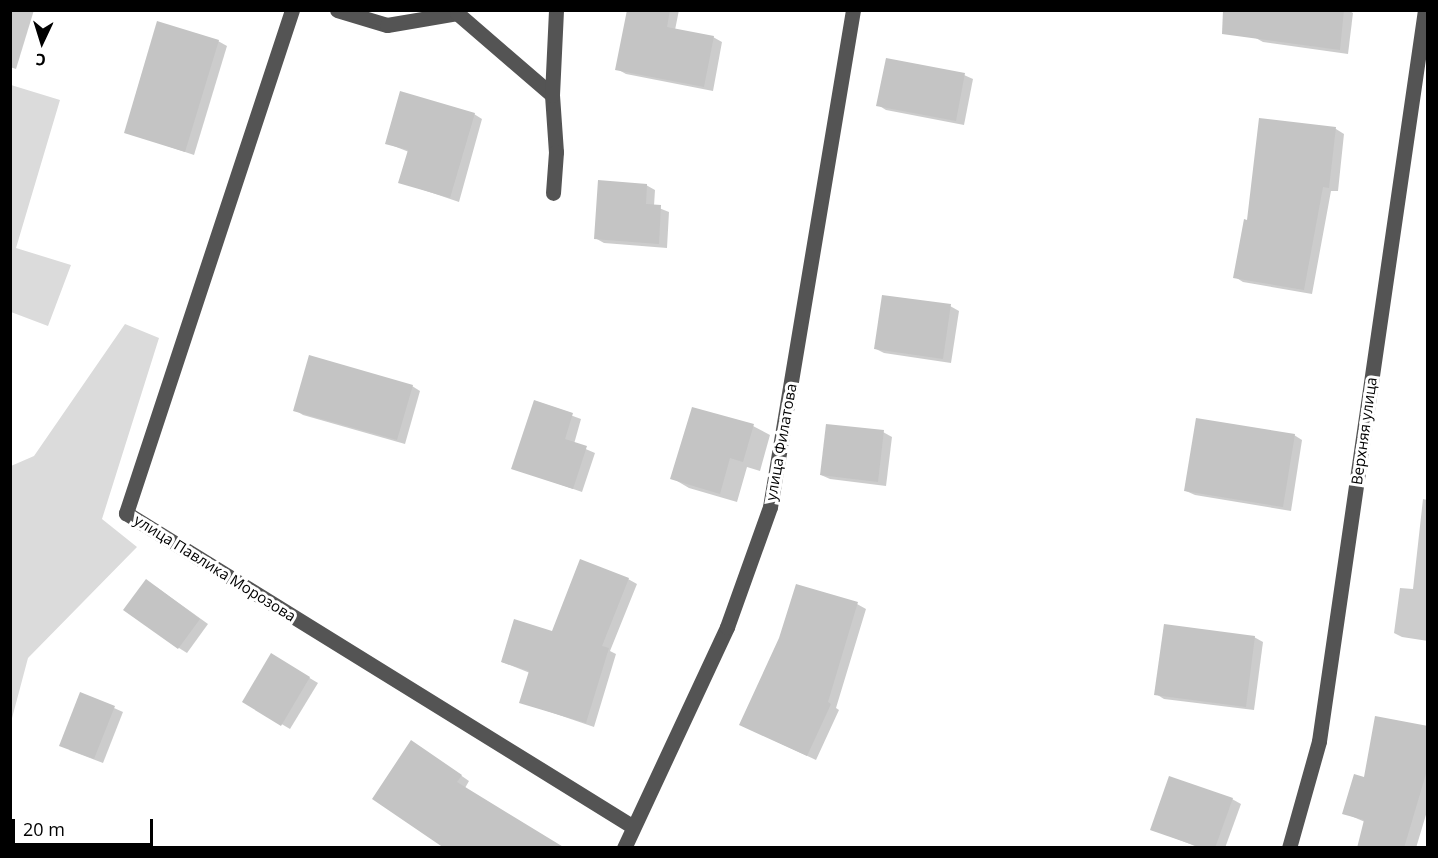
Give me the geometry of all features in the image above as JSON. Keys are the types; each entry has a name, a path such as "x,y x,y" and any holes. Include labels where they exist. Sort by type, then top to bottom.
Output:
{"street":[{"name":"улица Павлика Морозова","path":"292,10 126,513 632,826"},
{"path":"337,10 387,25 458,12 552,95"},
{"path":"553,193 556,152 552,95 556,10"},
{"name":"улица Филатова","path":"624,848 632,826 727,627 770,507 853,10"},
{"name":"Верхняя улица","path":"1288,848 1319,741 1425,10"}],"shaded area":[{"path":"11,85 60,100 16,248 71,265 48,326 11,312"},
{"path":"125,324 159,338 102,519 137,547 28,658 11,722 11,466 34,456"}],"building":[{"path":"627,10 670,10 667,27 714,36 704,87 615,70"},
{"path":"1223,10 1344,10 1340,50 1222,34"},
{"path":"157,21 219,40 185,152 124,133"},
{"path":"886,58 965,73 956,121 876,106"},
{"path":"400,91 475,113 450,198 398,183 408,150 385,144"},
{"path":"1259,118 1336,127 1329,188 1323,187 1304,290 1233,278 1244,219 1247,220"},
{"path":"598,180 647,184 646,204 661,205 659,244 594,239"},
{"path":"882,295 951,304 943,359 874,349"},
{"path":"309,355 413,385 397,440 293,411"},
{"path":"534,400 573,413 565,439 587,446 573,489 511,469"},
{"path":"692,407 754,424 743,462 730,458 720,494 670,479"},
{"path":"1196,418 1295,434 1283,507 1184,491"},
{"path":"826,424 884,430 878,482 820,475"},
{"path":"580,559 629,578 602,646 609,648 586,723 519,703 529,671 501,662 514,619 552,631"},
{"path":"146,579 200,619 178,649 123,610"},
{"path":"796,584 858,602 828,702 831,704 807,756 739,725 779,638"},
{"path":"1164,624 1255,636 1246,707 1154,695"},
{"path":"271,653 310,677 281,726 242,702"},
{"path":"80,692 115,706 94,759 59,746"},
{"path":"1375,716 1428,726 1428,767 1404,848 1357,848 1364,820 1342,814 1354,774 1364,777"},
{"path":"411,740 462,775 457,782 565,848 444,848 372,799"},
{"path":"1169,776 1233,798 1215,848 1202,848 1150,830"}]}
